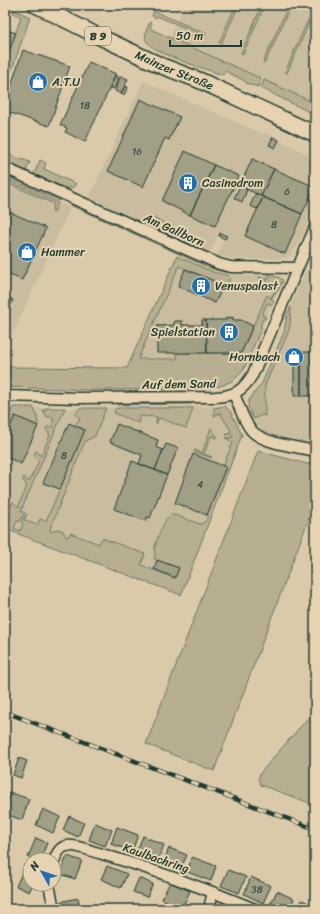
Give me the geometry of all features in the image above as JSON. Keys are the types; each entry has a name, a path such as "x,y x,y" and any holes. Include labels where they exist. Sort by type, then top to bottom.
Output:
{"main road":[{"name":"Mainzer Straße","path":"36,5 162,66 201,81 315,134"}],"street":[{"name":"Am Gallborn","path":"5,168 219,264 231,266 297,268"},
{"path":"315,226 253,374 245,386 234,394 249,426 259,436 268,440 315,451"},
{"name":"Auf dem Sand","path":"5,396 78,398 211,398 234,394"},
{"name":"Kaulbachring","path":"58,852 65,846 76,847 134,863 255,909"},
{"path":"51,892 54,909"},
{"path":"208,909 213,892"}],"shaded area":[{"path":"184,5 315,5 315,115 261,88 246,83 245,81 225,71 223,75 163,53"},
{"path":"236,5 239,5 221,44 219,43"},
{"path":"262,5 265,5 243,54 241,53"},
{"path":"14,10 30,17 5,90 5,63 21,17 13,13"},
{"path":"154,11 206,34 205,36 157,16 156,18 152,16"},
{"path":"286,11 288,12 265,63 263,62"},
{"path":"308,20 310,21 287,73 285,72"},
{"path":"150,22 152,23 150,28 155,31 260,78 258,87 246,83 245,81 225,71 223,75 160,52 147,42 145,37"},
{"path":"264,80 315,103 315,115 261,88"},
{"path":"143,81 263,134 265,132 315,158 315,207 298,246 291,255 286,258 276,259 234,259 217,256 224,239 218,236 210,253 89,198"},
{"path":"5,154 30,162 26,171 5,161"},
{"path":"40,160 46,163 44,169 76,184 72,188 65,188 34,174"},
{"path":"5,173 60,198 59,201 5,177"},
{"name":"Hammer","path":"5,179 70,208 5,351"},
{"path":"5,179 58,203 54,212 52,211 54,204 5,182"},
{"path":"72,203 227,270 227,273 210,268 70,205"},
{"path":"148,216 202,240 199,248 145,223"},
{"path":"177,256 213,272 227,275 230,278 227,287 179,266 138,359 177,359 177,353 241,353 267,295 270,298 276,290 268,285 268,282 259,277 268,280 268,275 278,277 283,280 278,291 277,290 271,299 274,301 272,305 267,303 262,315 266,317 263,319 260,326 262,327 243,371 234,380 221,386 196,389 89,390 5,387 5,367 127,368"},
{"path":"183,258 221,274 273,275 283,280 245,365 133,368"},
{"name":"Hornbach","path":"315,262 315,446 266,433 256,424 248,407 249,400 262,383 284,332 287,314 305,273"},
{"path":"291,307 288,333 265,385 265,416 262,415 253,419 248,407 249,400 262,383 284,332 287,314"},
{"path":"191,402 192,404 117,405 118,403"},
{"path":"225,406 231,412 242,434 181,595 5,529 5,426 13,407 63,408"},
{"path":"225,406 231,412 242,435 181,595 5,529 5,514 7,515 13,502 18,507 27,486 23,480 24,477 29,482 39,461 34,455 36,451 41,456 50,435 46,429 47,427 53,427 53,417 47,417 43,410 46,410 46,408 65,408 21,511 25,513 19,522 17,521 14,528 20,531 23,524 21,522 27,514 24,520 37,525 40,519 46,521 85,430 75,425 80,418 75,414 80,408 106,408 95,436 85,441 50,529 51,532 58,529 63,531 66,537 69,536 70,533 99,544 102,538 145,554 141,565 175,578 179,568 154,559 155,546 163,525 170,515 175,515 200,524 207,520 207,515 226,467 223,466 233,442 226,438 233,437 232,434 226,435 231,431 220,413 214,416 214,408"},
{"path":"13,407 33,407 37,416 38,426 15,416 5,437 5,426"},
{"path":"116,408 193,408 186,428 159,418 156,424 157,417 139,416 139,423 114,413"},
{"path":"211,428 218,438 211,436 204,454 212,457 211,458 194,452 195,450 202,453"},
{"path":"258,451 315,466 315,502 214,771 146,744"},
{"path":"315,710 315,805 261,785 258,779 261,772"}],"building":[{"path":"7,30 16,33 8,54 5,53 5,36"},
{"name":"A.T.U","path":"23,50 70,66 49,126 5,111 5,103"},
{"path":"89,62 116,74 85,142 65,132 67,128 60,125"},
{"path":"115,75 119,77 114,89 110,88"},
{"path":"121,76 128,79 121,94 115,91"},
{"path":"125,86 128,87 124,95 121,94"},
{"path":"140,99 180,117 169,140 165,138 143,187 108,171"},
{"path":"273,137 279,140 275,148 269,145"},
{"name":"Casinodrom","path":"185,151 214,165 190,215 162,201"},
{"path":"252,159 274,169 261,196 240,186"},
{"path":"214,165 239,176 215,226 190,215"},
{"path":"274,169 315,187 302,214 261,196"},
{"path":"240,186 247,190 242,202 234,198"},
{"path":"256,193 263,197 258,209 250,206"},
{"path":"263,197 302,214 285,254 245,236"},
{"path":"5,210 46,228 22,280 5,273"},
{"path":"220,233 227,236 225,239 219,236"},
{"name":"Venuspalast","path":"185,269 224,285 215,303 178,286"},
{"path":"5,296 13,300 5,319"},
{"name":"Spielstation","path":"233,317 233,320 241,320 253,326 241,353 207,353 206,320 226,320 226,318"},
{"path":"202,320 206,320 207,353 157,353 157,326 174,325 174,321 182,321 182,325 202,325"},
{"path":"301,352 315,352 315,396 301,396"},
{"path":"294,360 301,360 301,396 294,396"},
{"path":"15,416 38,426 21,464 5,456 5,437"},
{"path":"69,423 85,430 60,489 43,483"},
{"path":"117,424 158,440 156,447 163,450 155,470 139,464 142,455 110,442"},
{"path":"166,444 178,448 167,475 155,470"},
{"path":"193,454 226,467 207,515 175,503"},
{"path":"132,461 167,475 150,518 147,517 146,521 114,509"},
{"path":"157,560 179,568 175,578 154,569"},
{"path":"19,758 27,761 21,778 13,775"},
{"path":"9,792 29,799 22,820 5,814 5,803"},
{"path":"43,809 60,817 53,833 36,825"},
{"path":"69,816 84,823 78,837 63,830"},
{"path":"95,823 112,830 105,846 89,840"},
{"path":"117,827 138,835 132,851 111,844"},
{"path":"143,836 164,845 157,862 136,853"},
{"path":"36,838 47,843 43,852 30,852"},
{"path":"169,848 187,855 180,870 163,863"},
{"path":"67,856 82,861 75,879 62,875 62,869"},
{"path":"192,857 216,866 211,881 187,872"},
{"path":"107,866 127,874 121,888 101,879"},
{"path":"228,870 246,877 239,893 221,886"},
{"path":"22,873 22,889 16,886"},
{"path":"251,877 271,886 263,903 244,894"},
{"path":"139,878 153,884 147,897 133,892"},
{"path":"170,882 190,891 182,908 162,899"},
{"path":"277,891 294,899 289,909 278,909 270,905"},
{"path":"78,898 80,909 62,909 60,902"},
{"path":"302,900 315,906 315,909 298,909"},
{"path":"221,904 233,909 218,909"},
{"path":"39,905 40,909 27,909 27,908"}],"railway":[{"path":"5,712 315,829"}],"place":[{"name":"A.T.U","path":"38,82"},
{"name":"Casinodrom","path":"188,183"},
{"name":"Hammer","path":"27,252"},
{"name":"Venuspalast","path":"201,286"},
{"name":"Spielstation","path":"229,332"},
{"name":"Hornbach","path":"294,357"}]}
